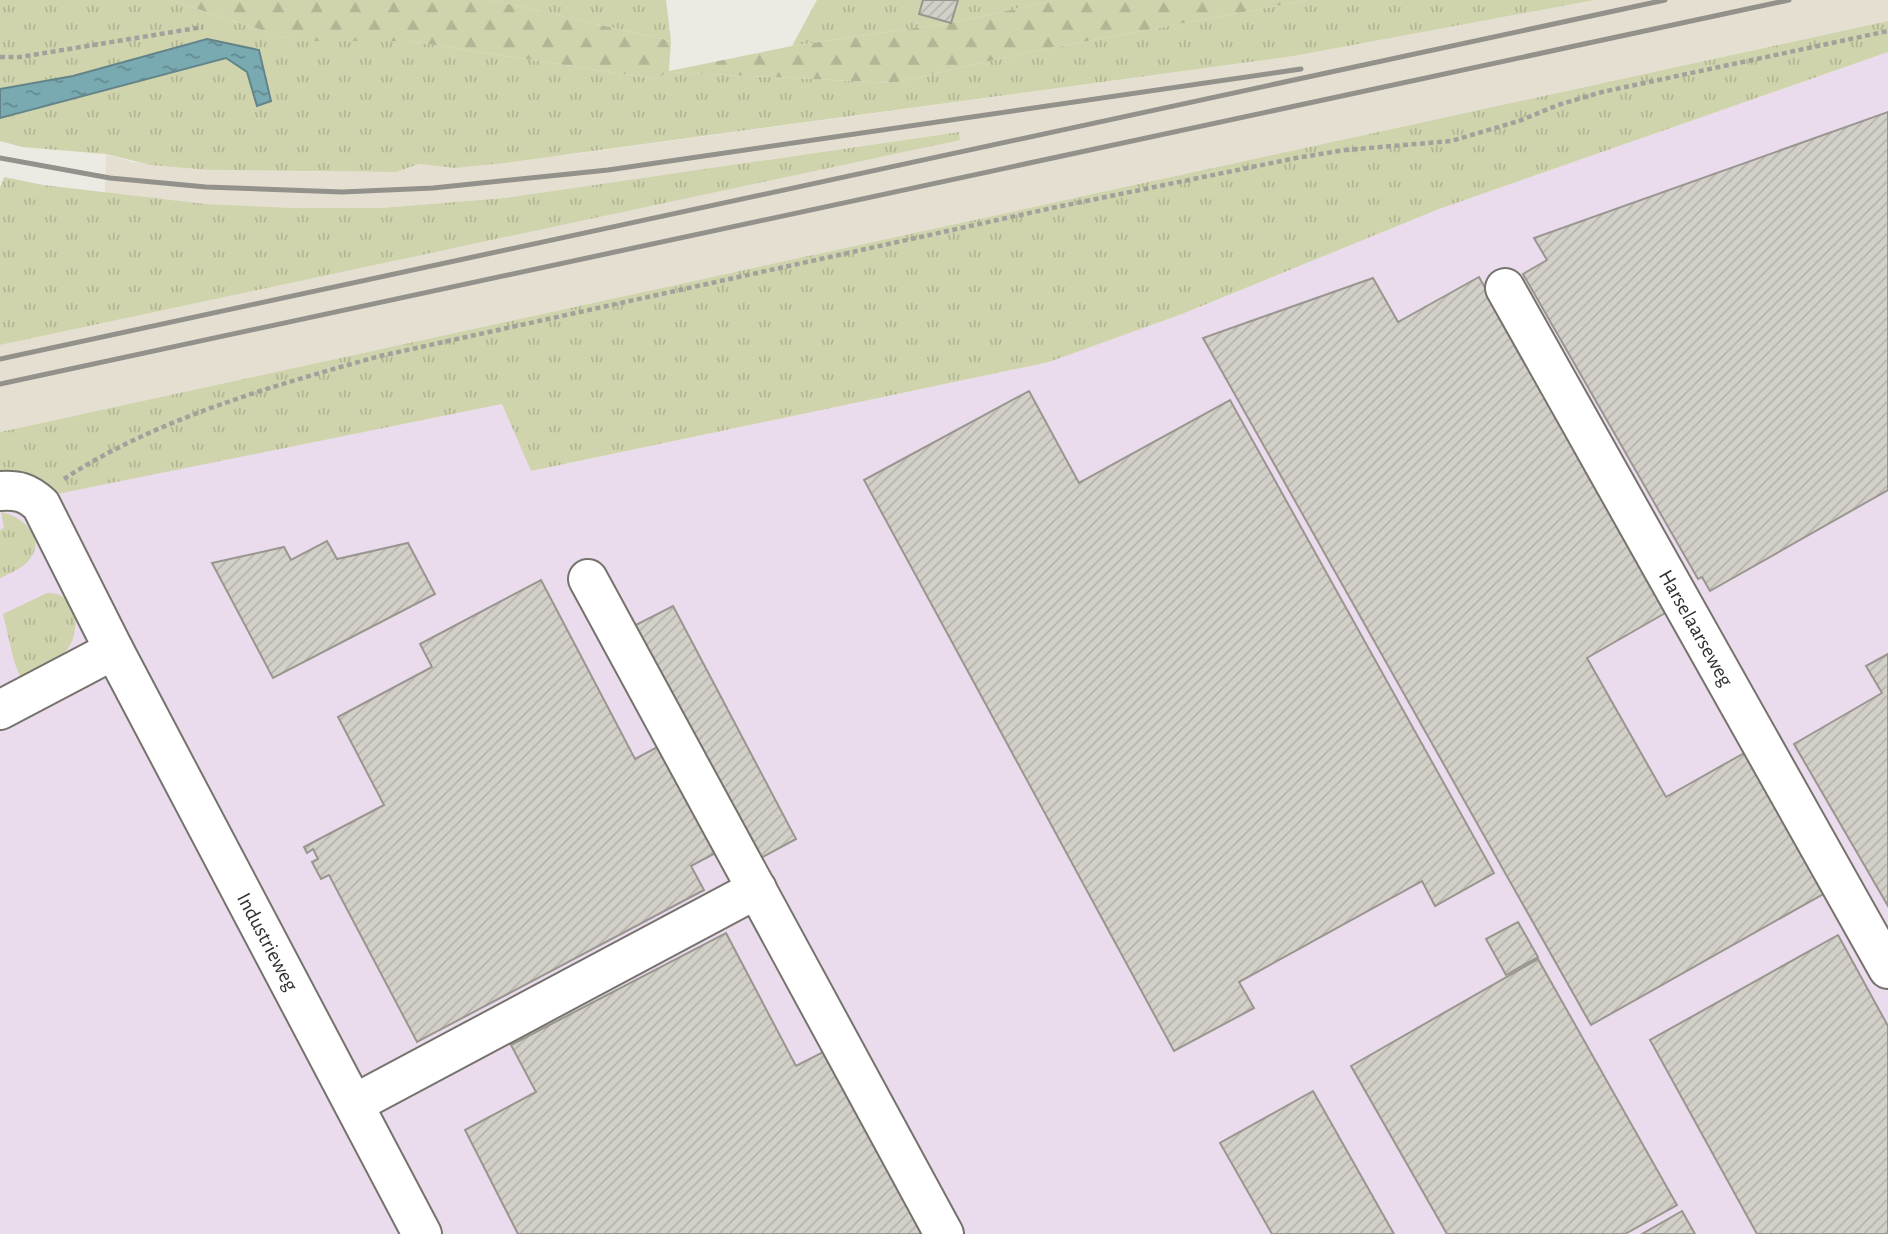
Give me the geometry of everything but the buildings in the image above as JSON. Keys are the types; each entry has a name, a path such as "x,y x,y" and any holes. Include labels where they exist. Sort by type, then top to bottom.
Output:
{"street":[{"name":"Harselaarseweg","path":"1506,288 1888,968"},
{"name":"Industrieweg","path":"0,491 19,490 29,494 41,505 114,650 422,1234"},
{"path":"588,579 944,1234"},
{"path":"0,710 114,650"},
{"path":"354,1104 757,889"}],"path":[{"path":"0,57 20,57 203,27"},
{"path":"75,471 122,444 191,416 311,375 380,356 1052,208 1296,158 1345,150 1451,141 1602,92 1888,30"}],"shaded area":[{"path":"1595,0 1888,0 1888,21 0,432 0,345 960,139 958,132 505,198 380,208 206,204 105,193 106,154 132,162 209,170 345,172 396,172 419,164 568,155 1294,56"},
{"path":"1888,52 1888,1234 0,1234 0,470 84,488 502,404 532,471 1049,362 1182,314 1439,209"}],"green space":[{"path":"0,0 170,0 295,41 408,41 656,79 668,72 893,83 1029,52 1308,0 1595,0 1294,56 504,163 455,168 419,164 396,172 209,170 151,165 106,154 22,147 0,141 0,118 226,58 247,72 257,106 259,50 0,89"},
{"path":"170,0 490,0 671,41 669,71 792,46 955,22 1057,0 1308,0 1029,52 893,83 668,72 656,79 408,41 295,41"},
{"path":"490,0 666,0 671,41"},
{"path":"817,0 1057,0 955,22 792,46"},
{"path":"1888,21 1888,52 1439,209 1182,314 1049,362 531,471 502,404 52,495 0,474 0,432"},
{"path":"959,132 960,140 0,345 0,187 4,177 43,185 206,204 380,208 505,198"},
{"path":"1,512 24,523 34,536 36,544 26,563 0,578 0,530 4,528"},
{"path":"47,593 57,594 71,606 75,624 71,644 50,664 21,679 3,614"}],"water":[{"path":"207,39 259,50 271,101 257,106 247,72 226,58 0,118 0,89 73,76"}],"railway":[{"path":"0,359 1665,0"},
{"path":"0,384 1789,0"},
{"path":"0,158 110,178 206,187 342,192 433,188 608,170 1301,69"}]}
